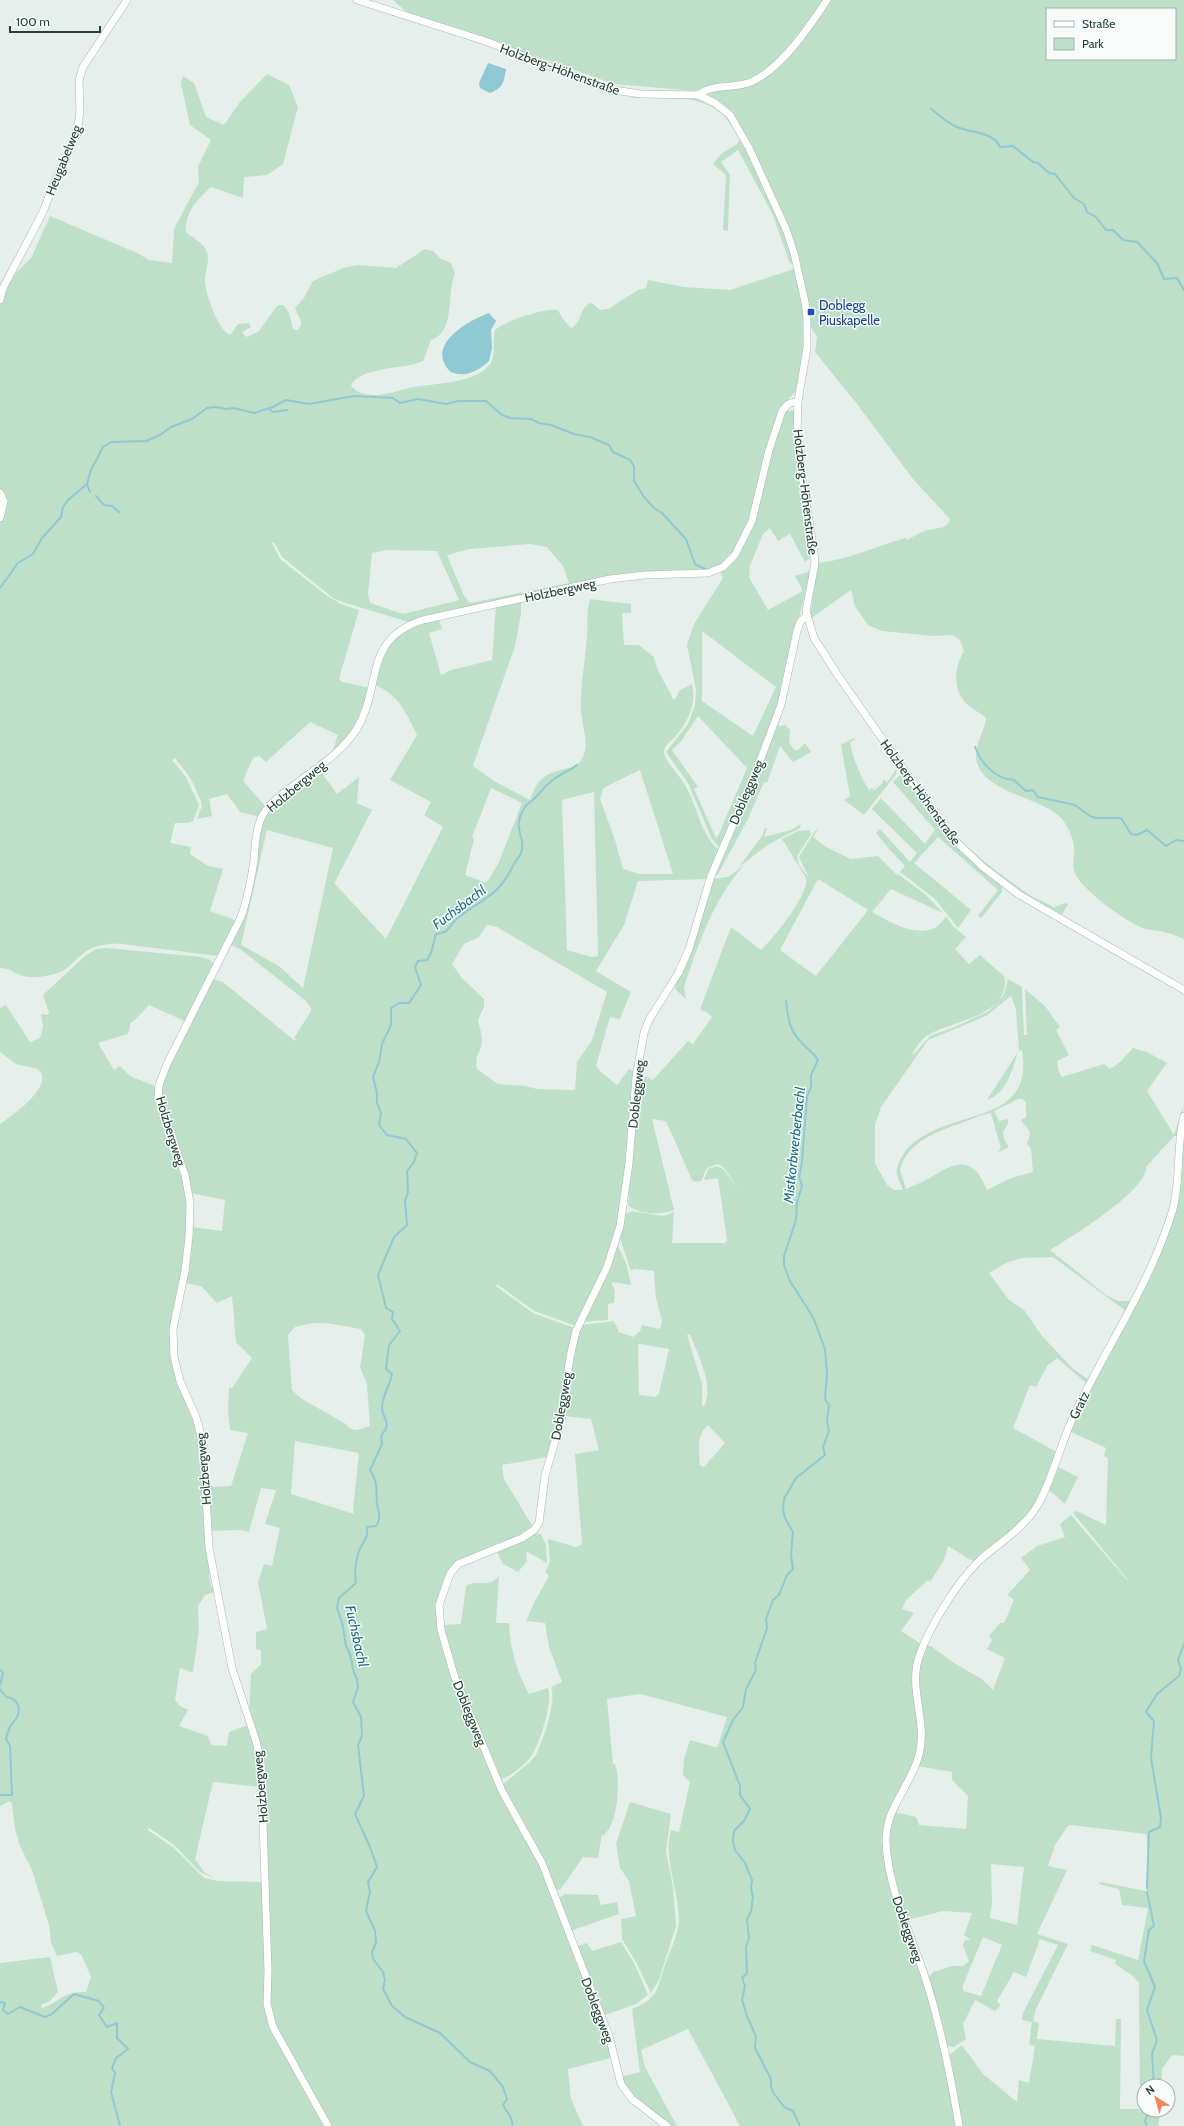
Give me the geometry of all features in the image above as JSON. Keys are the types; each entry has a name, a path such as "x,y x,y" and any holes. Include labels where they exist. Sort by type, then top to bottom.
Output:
{"street":[{"name":"Heugabelweg","path":"0,300 3,288 43,212 54,183 77,133 81,73 90,56 127,0"},
{"name":"Holzberg-Höhenstraße","path":"357,0 488,42 607,89 641,94 698,95 720,106 737,124 772,196 791,242 807,318 807,348 798,401 798,447 814,562 807,599 806,616 817,643 835,672 937,817 961,847 1018,894 1184,990"},
{"path":"698,95 712,88 750,82 760,77 783,58 806,31 827,0"},
{"name":"Holzbergweg","path":"328,2126 277,2037 267,2004 268,1970 260,1763 256,1741 232,1668 210,1553 206,1468 202,1438 196,1418 178,1375 174,1357 173,1329 185,1271 189,1237 190,1204 185,1175 158,1097 159,1085 167,1064 241,917 249,893 261,818 275,801 328,759 352,735 365,711 380,653 392,637 408,625 423,620 610,579 640,575 708,573 723,567 735,555 752,521 769,450 782,411 788,404 798,401"},
{"path":"0,493 4,501 0,518"},
{"name":"Dobleggweg","path":"667,2126 632,2099 621,2084 609,2036 542,1863 502,1791 455,1678 441,1630 439,1605 450,1574 458,1564 522,1538 534,1530 539,1523 545,1476 561,1420 570,1358 576,1331 607,1267 620,1226 630,1163 636,1077 645,1029 679,972 690,949 711,876 781,705 797,631 800,622 806,616"},
{"name":"Gratz","path":"917,1664 925,1642 965,1578 981,1560 1024,1522 1042,1498 1076,1410 1103,1356 1144,1281 1159,1249 1175,1202 1179,1140 1184,1116"},
{"name":"Dobleggweg","path":"917,1664 916,1686 922,1725 922,1743 913,1771 892,1811 887,1828 886,1842 890,1874 932,1998 941,2031 959,2126"}],"green space":[{"path":"393,0 1184,0 1184,939 1169,933 1140,927 1123,917 1093,895 1084,886 1074,871 1073,843 1070,832 1062,819 1053,811 998,786 987,778 979,768 976,750 986,718 965,702 958,690 956,677 957,670 964,651 959,639 952,635 934,636 882,631 868,625 855,606 851,590 810,619 817,563 851,556 906,538 907,540 925,531 943,527 950,519 913,479 857,404 815,352 817,337 810,326 799,267 743,130 708,95 709,91 742,82 711,85 694,91 614,84 461,29 410,15"},
{"path":"267,74 289,85 298,107 283,164 267,175 244,177 243,198 211,187 193,207 188,218 186,232 197,240 206,250 208,261 205,280 210,302 221,326 225,332 230,335 238,324 249,323 251,327 242,332 246,337 258,332 278,305 283,305 289,313 293,329 298,330 301,321 295,308 304,298 313,281 343,268 357,265 396,268 425,249 433,251 441,259 451,263 455,274 452,282 449,312 444,329 439,336 431,340 423,361 415,364 373,371 364,374 356,379 351,385 359,392 366,394 387,394 414,387 460,380 477,375 489,366 493,356 495,330 500,326 525,316 544,311 558,310 562,318 571,328 578,322 583,310 588,304 592,303 600,310 608,309 638,290 646,288 648,280 684,287 730,290 794,269 805,318 803,353 796,391 784,404 752,513 730,559 714,569 645,573 422,618 409,622 333,598 282,557 274,542 272,543 280,559 326,595 341,604 359,610 339,679 342,682 370,688 364,708 356,724 346,738 332,753 338,735 310,722 266,762 259,756 253,758 243,781 266,807 260,817 240,812 227,794 209,799 212,816 197,819 202,806 201,801 191,779 175,758 172,760 186,777 199,805 193,821 188,823 175,823 170,843 191,847 190,854 208,866 223,869 210,911 238,921 218,956 122,944 107,944 88,950 59,973 41,977 24,976 8,969 0,968 0,289 31,258 50,216 137,253 149,260 172,263 174,229 199,182 198,167 211,140 190,125 181,83 183,76 194,83 206,117 224,125 240,102","holes":["530,544 547,547 563,566 569,583 470,603 464,596 447,555 470,549","387,550 437,551 459,600 403,614 370,603 368,595 372,553"]},
{"path":"635,96 697,98 709,102 733,122 775,206 794,262 790,264 773,215 738,150 721,162 730,175 728,231 723,230 726,175 713,164 722,153 736,145 740,140 726,118 717,110 708,105 687,99 630,98"},
{"path":"786,410 795,411 812,556 805,562 790,534 778,541 770,528 763,534 750,566 749,577 768,610 803,591 795,576 811,571 797,625 786,684 755,769 720,848 712,839 688,783 666,752 688,724 695,705 696,690 687,645 694,624 723,578 720,572 737,556","holes":["702,631 776,687 753,736 702,701","698,716 747,768 716,838 694,789 698,787 672,750 682,740"]},
{"path":"590,599 631,604 631,613 622,613 624,645 639,645 654,657 659,674 673,699 676,698 680,690 692,684 693,698 690,712 680,731 665,747 664,755 685,785 708,837 719,850 708,879 638,881 624,925 596,971 631,992 620,1019 610,1017 596,1066 617,1085 629,1069 635,1072 628,1163 615,1243 576,1326 534,1311 497,1284 496,1286 533,1313 575,1328 561,1410 548,1457 502,1465 504,1479 533,1527 525,1534 460,1560 438,1600 453,1679 540,1864 614,2057 568,2069 571,2099 583,2126 329,2126 293,2062 271,2014 263,1771 249,1713 251,1674 261,1664 261,1650 256,1649 256,1632 267,1629 258,1582 264,1564 272,1566 280,1528 265,1524 276,1490 261,1488 249,1532 240,1530 210,1531 208,1482 214,1487 231,1486 248,1433 230,1430 228,1411 229,1388 232,1388 252,1358 236,1342 232,1296 217,1303 201,1286 184,1283 192,1227 222,1231 225,1200 191,1193 162,1103 160,1091 163,1079 213,979 223,982 295,1041 296,1039 294,1038 311,1011 311,1008 306,1001 240,949 231,945 264,816 276,802 319,769 337,794 359,777 357,803 372,810 335,884 386,939 443,827 424,815 431,802 390,780 417,735 405,712 395,698 382,688 374,685 382,654 406,628 438,618 442,629 429,633 441,675 451,670 492,660 496,606 521,600 521,614 515,646 473,766 494,781 530,800 535,788 545,776 576,765 582,759 584,754 585,735 581,702","holes":["640,770 673,874 640,874 623,869 615,840 600,799 603,789","491,788 522,803 499,862 488,881 484,882 465,875 474,839 472,837","594,792 598,956 592,957 567,950 562,800","267,830 333,848 303,988 279,966 241,945","487,925 497,927 607,992 592,1040 577,1062 575,1090 537,1089 525,1086 498,1084 477,1069 476,1059 482,1039 478,1020 484,1007 484,999 461,977 452,964 464,944 479,937","313,1323 326,1323 361,1329 365,1335 360,1367 367,1384 370,1426 357,1430 350,1429 346,1424 302,1399 292,1390 288,1335 295,1327","295,1441 359,1453 353,1510 354,1514 291,1494"]},
{"path":"776,722 779,726 785,725 790,730 789,742 794,750 798,750 805,743 811,752 793,762 780,746 767,783 764,782 748,819 717,876 715,874"},
{"path":"854,738 856,740 850,742 853,754 860,773 869,790 872,788 874,790 882,784 884,779 887,783 898,767 896,774 864,815 844,800 850,796 841,745"},
{"path":"904,775 943,831 1002,887 1002,892 981,918 978,916 998,890 938,837 914,863 971,910 958,928 935,899 900,872 905,866 876,833 880,829 910,862 917,853 872,809 881,798 925,844 935,830 893,782 899,776"},
{"path":"801,824 800,828 769,844 739,867 762,836 765,828 767,829 764,837 791,830"},
{"path":"818,829 813,837 826,847 851,859 878,856 897,875 898,874 925,894 943,913 891,889 872,912 894,924 919,931 935,928 946,916 953,926 966,937 955,949 969,964 980,955 1004,976 1004,989 999,1000 990,1008 979,1015 940,1029 927,1036 920,1042 912,1054 914,1054 930,1036 955,1027 989,1011 1004,995 1008,979 1022,987 1024,1035 1027,1035 1025,989 1045,1006 1060,1027 1056,1030 1069,1055 1057,1061 1059,1072 1062,1077 1104,1064 1110,1069 1120,1062 1133,1048 1147,1052 1167,1063 1147,1091 1174,1135 1184,1104 1178,1136 1174,1136 1146,1167 1143,1177 1135,1188 1106,1213 1050,1250 1106,1295 1118,1301 1132,1301 1126,1311 1053,1257 1021,1258 1006,1263 989,1273 1009,1300 1024,1310 1042,1336 1072,1368 1089,1380 1088,1383 1085,1382 1057,1358 1047,1366 1036,1387 1030,1385 1013,1428 1057,1452 1040,1497 1027,1518 974,1562 948,1546 944,1560 930,1582 928,1580 906,1600 902,1609 914,1613 901,1631 921,1644 917,1657 920,1721 916,1759 896,1798 885,1853 938,2031 956,2126 740,2126 688,2029 641,2050 645,2067 677,2126 670,2126 629,2092 621,2077 640,2072 632,2009 641,2005 652,1997 658,1987 678,1931 678,1907 670,1862 669,1840 671,1830 679,1832 690,1782 683,1775 684,1759 690,1740 715,1747 718,1746 727,1717 640,1694 607,1699 613,1764 615,1764 618,1781 615,1812 608,1830 603,1836 602,1834 598,1858 583,1857 560,1890 555,1890 502,1785 530,1762 536,1755 551,1711 551,1687 562,1682 549,1647 545,1623 526,1621 549,1576 545,1572 550,1562 548,1539 576,1547 582,1544 575,1454 599,1450 591,1419 564,1416 572,1358 581,1325 614,1321 619,1332 633,1337 640,1331 642,1325 660,1329 662,1321 656,1298 654,1271 635,1269 631,1271 620,1239 625,1214 632,1211 663,1216 674,1212 672,1243 725,1243 727,1240 718,1178 704,1180 708,1169 717,1166 723,1169 737,1187 724,1168 718,1164 707,1168 701,1181 695,1182 692,1180 666,1121 652,1119 674,1210 663,1213 650,1213 638,1211 628,1205 638,1073 653,1080 688,1041 693,1044 712,1017 700,1009 731,927 761,950 789,916 802,895 806,878 782,839 798,831 809,830 811,834 797,857 799,865 809,878 799,857 815,831","holes":["818,879 868,910 816,976 780,950","1011,996 1016,1010 1019,1051 1022,1050 1023,1075 1016,1092 1003,1104 986,1112 946,1125 927,1134 910,1146 902,1157 897,1170 898,1178 903,1190 894,1190 887,1185 875,1163 875,1125 881,1107 928,1040 986,1016","1018,1099 1022,1099 1026,1102 1026,1117 1021,1120 1028,1128 1030,1133 1027,1144 1031,1149 1033,1172 1011,1178 987,1190 976,1171 970,1166 957,1165 944,1169 926,1180 906,1189 900,1170 909,1152 925,1138 944,1129 981,1115 991,1113 1001,1148 998,1152 1009,1147 1004,1139 1003,1132 1008,1124 1008,1119 999,1121 994,1111","690,1334 704,1370 707,1389 707,1398 704,1406 702,1406 702,1384 687,1335","640,1344 669,1349 659,1394 655,1397 639,1395 638,1345","708,1425 725,1443 704,1467 700,1465 699,1455 699,1444 702,1433"]},
{"path":"955,838 1031,896 1054,907 1065,903 1068,904 1061,917 1032,899 1006,880 981,861"},
{"path":"744,865 733,878 715,907 701,938 684,987 686,999 676,990 675,985 712,879 728,877"},
{"path":"107,948 201,957 210,960 214,965 187,1022 149,1005 133,1022 131,1022 128,1034 98,1043 114,1070 120,1066 130,1076 157,1087 186,1187 188,1217 182,1270 170,1334 170,1346 175,1376 191,1412 202,1452 211,1570 209,1574 211,1586 214,1588 215,1592 205,1595 198,1606 199,1629 193,1673 180,1668 175,1700 180,1706 188,1710 179,1726 208,1736 211,1745 227,1746 229,1732 248,1725 257,1752 260,1787 213,1782 195,1859 204,1872 214,1878 200,1872 174,1845 149,1828 148,1830 173,1847 204,1878 218,1881 261,1882 263,1884 265,2004 326,2126 0,2126 0,1963 50,1957 58,1992 50,2001 41,2005 41,2008 67,1995 86,1992 91,1977 81,1954 76,1952 57,1956 51,1943 49,1925 32,1870 20,1846 15,1829 12,1804 10,1801 0,1806 0,1124 30,1100 41,1083 42,1076 38,1069 16,1064 0,1052 0,1008 6,1005 30,1042 40,1038 43,1027 41,1014 48,1015 49,1013 43,995 85,956 96,949"},
{"path":"1018,1052 1011,1074 1004,1087 1000,1092 987,1100"},
{"path":"1184,1124 1184,2056 1172,2055 1162,2069 1162,2078 1140,2078 1139,1983 1133,1976 1115,1964 1116,1960 1090,1951 1092,1945 1138,1960 1148,1908 1122,1905 1119,1889 1099,1884 1100,1882 1146,1891 1149,1858 1146,1834 1071,1825 1068,1826 1055,1845 1048,1866 1067,1870 1037,1934 1068,1944 1036,2009 1033,2021 1039,2023 1037,2039 1115,2046 1116,2019 1121,2019 1120,2109 1136,2109 1136,2118 1160,2118 1158,2126 962,2126 950,2054 962,2045 983,2074 1017,2102 1019,2080 1029,2083 1035,2046 1029,2045 1032,2022 1022,2020 1023,2013 1058,1945 1040,1939 1026,1977 1014,1972 997,2001 1001,2005 995,2011 975,2000 963,2024 966,2039 954,2047 947,2046 928,1979 933,1972 952,1966 963,1966 969,1961 963,1945 965,1940 971,1940 964,1935 972,1913 943,1911 907,1920 892,1873 888,1842 894,1812 916,1817 919,1825 966,1829 968,1796 952,1780 952,1772 917,1766 920,1760 917,1672 926,1646 931,1646 954,1663 982,1679 993,1690 1005,1658 987,1649 992,1640 989,1636 1000,1623 1004,1623 1014,1600 1007,1595 1030,1570 1021,1558 1037,1546 1065,1537 1060,1524 1071,1515 1128,1580 1073,1513 1076,1511 1106,1525 1108,1458 1104,1456 1106,1448 1069,1431 1169,1227","holes":["991,1864 1024,1867 1017,1925 990,1918 992,1903","983,1937 1002,1945 981,1996 963,1991 963,1985"]},
{"path":"617,1244 626,1263 631,1285 611,1282 615,1291 614,1303 608,1304 608,1320 582,1322"},
{"path":"1056,1466 1078,1477 1065,1504 1049,1490"},
{"path":"534,1533 541,1534 546,1545 547,1563 528,1552 526,1553 527,1561 518,1572 503,1564 496,1550"},
{"path":"499,1576 496,1623 509,1623 515,1660 529,1694 548,1688 549,1694 549,1703 545,1722 539,1741 532,1755 518,1770 509,1776 500,1779 457,1678 442,1625 461,1624 466,1586 474,1583 490,1582"},
{"path":"630,1802 671,1814 666,1851 673,1887 676,1926 659,1980 651,1993 636,1962 622,1939 621,1919 636,1916 629,1881 620,1868 616,1843"},
{"path":"565,1894 598,1895 601,1905 617,1902 619,1914 570,1931 559,1898"},
{"path":"621,1942 634,1963 648,1995 636,2004 605,2015 578,1946 587,1943 592,1951"}],"water":[{"path":"488,63 506,69 500,87 490,93 480,88 479,83"},
{"path":"489,313 496,321 491,330 492,348 489,361 480,368 466,374 456,374 451,372 444,362 442,353 445,344 460,328"}],"waterway":[{"path":"931,109 953,125 993,138 1000,147 1013,146 1033,162 1038,163 1049,173 1055,174 1074,198 1084,204 1087,212 1096,217 1106,230 1113,230 1123,240 1137,242 1157,263 1164,279 1177,278 1184,290"},
{"path":"0,588 18,563 33,554 42,538 61,517 63,507 68,500 87,484 91,470 103,447 111,442 146,441 160,435 171,427 192,419 207,408 234,408 254,413 273,407 286,400 309,404 354,396 393,398 400,403 418,399 446,404 458,401 486,401 502,415 511,418 531,419 574,434 590,437 609,445 613,452 630,460 634,466 634,481 644,497 655,509 662,513 686,539 695,564 707,570"},
{"path":"269,409 273,412 287,410"},
{"path":"87,484 90,492"},
{"path":"96,496 104,505 112,506 119,512"},
{"path":"975,747 981,759 995,773 1001,777 1014,780 1026,791 1033,790 1038,797 1075,805 1090,816 1096,818 1121,818 1131,834 1137,835 1147,830 1166,846 1176,840 1184,841"},
{"name":"Fuchsbachl","path":"513,2126 511,2118 503,2105 507,2099 503,2087 490,2071 470,2062 440,2033 405,2017 392,2006 383,1989 385,1980 383,1972 373,1959 372,1952 376,1943 375,1931 366,1911 370,1892 368,1882 377,1867 370,1847 355,1814 364,1796 358,1745 362,1736 361,1717 353,1702 358,1687 337,1608 339,1598 356,1583 355,1568 360,1549 366,1536 367,1527 376,1526 379,1520 376,1486 370,1470 382,1444 381,1436 385,1431 387,1424 383,1413 382,1403 392,1374 386,1369 389,1345 400,1331 392,1319 393,1312 386,1308 378,1275 394,1237 407,1225 405,1201 408,1192 407,1171 414,1162 417,1153 406,1139 387,1135 379,1125 381,1113 377,1103 377,1093 373,1077 379,1062 382,1044 391,1025 391,1008 399,1003 409,1003 421,985 415,967 418,961 427,960 431,953 436,934 445,932 459,917 495,891 507,877 521,853 522,842 519,822 526,806 554,779 577,765"},
{"name":"Mistkorbwerberbachl","path":"786,1001 792,1029 798,1039 815,1055 818,1060 811,1075 811,1088 807,1096 802,1162 799,1177 802,1186 797,1202 796,1220 784,1256 784,1265 790,1281 813,1317 825,1349 827,1374 825,1399 829,1405 827,1421 829,1431 823,1447 825,1455 796,1478 784,1499 783,1510 785,1518 793,1532 791,1555 793,1569 787,1575 779,1595 773,1600 766,1619 767,1628 755,1663 756,1670 746,1689 743,1707 733,1720 723,1742 740,1786 740,1795 750,1809 744,1821 734,1831 733,1841 735,1850 745,1863 752,1880 751,1888 753,1897 751,1912 747,1919 749,1938 746,1947 747,1973 742,1978 745,1986 742,2000 748,2019 756,2036 755,2048 771,2079 773,2092 784,2107 793,2111 800,2126"},
{"path":"1147,1888 1149,1832 1160,1827 1161,1818 1151,1758 1154,1721 1146,1712 1157,1694 1179,1676 1181,1669 1178,1660 1184,1644"},
{"path":"0,1670 3,1673 0,1685"},
{"path":"0,1689 6,1697 13,1699 19,1708 18,1715 10,1726 6,1739 10,1746 12,1795 0,1795"},
{"path":"1147,1892 1154,1926 1149,1930 1144,1961 1155,1987 1147,2010 1157,2040 1152,2054 1154,2078"},
{"path":"0,2002 5,2003 3,2010 8,2014 20,2007 45,2017 52,2014 74,1994 99,2001 104,2008 99,2015 107,2027 117,2023 117,2038 128,2049 116,2058 112,2068 115,2073 111,2092 120,2126"},
{"path":"1146,2118 1145,2121 1147,2126"}],"place":[{"name":"Doblegg Piuskapelle","path":"811,312"}]}
